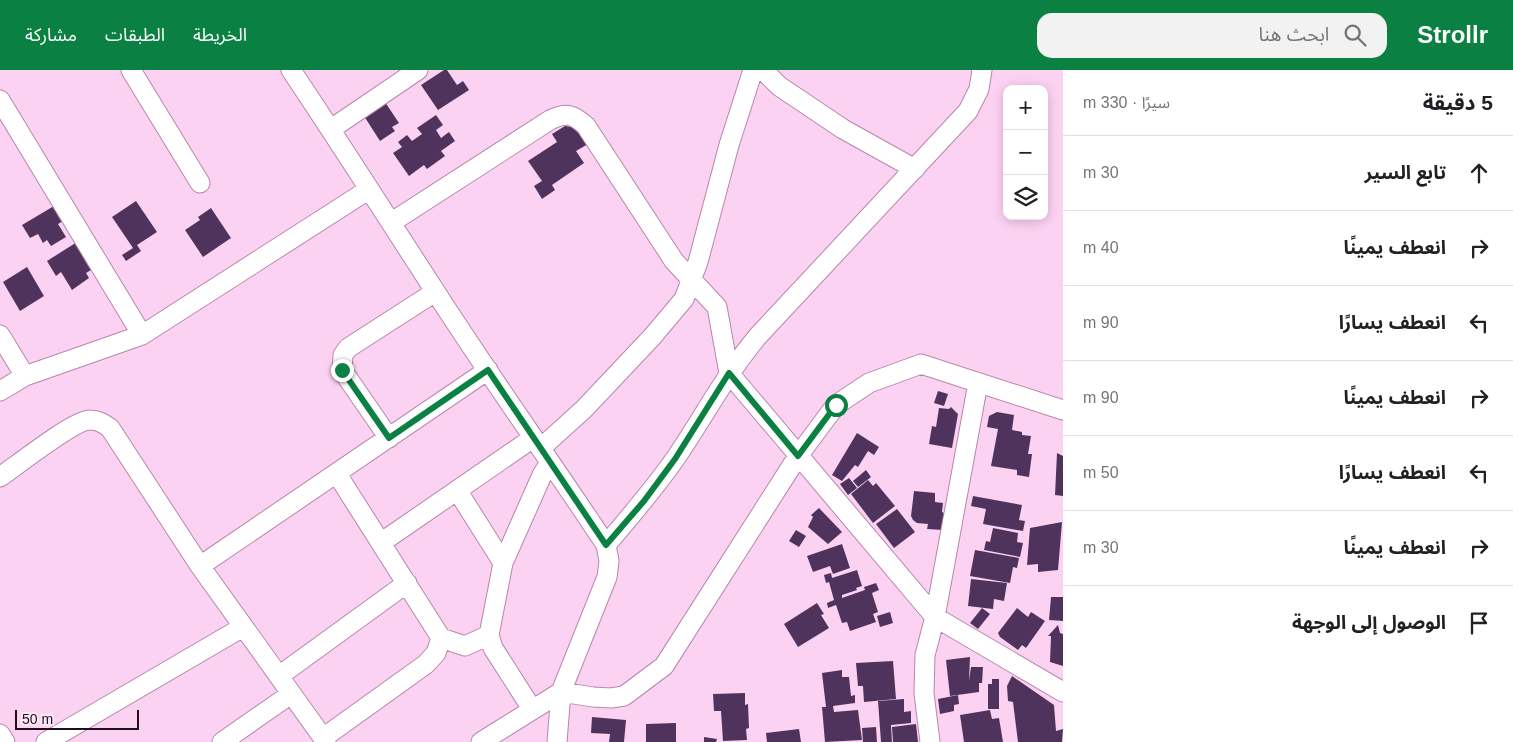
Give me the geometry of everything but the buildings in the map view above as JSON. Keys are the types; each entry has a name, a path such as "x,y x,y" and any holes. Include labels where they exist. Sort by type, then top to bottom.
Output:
{"street":[{"path":"131,70 200,183"},
{"path":"291,70 331,129 368,190 392,222 435,292 606,545 609,561 606,577 561,692 557,742"},
{"path":"331,129 418,70"},
{"path":"382,542 457,490 541,449 584,409 652,337 684,298 698,262 729,144 754,70"},
{"path":"763,70 779,86 844,129 915,169"},
{"path":"606,545 644,501 675,459 729,373 758,336 968,111 979,89 982,70"},
{"path":"0,100 142,335"},
{"path":"392,222 550,120 561,114 569,114 586,126 674,261 717,307 729,373 935,617 1063,692"},
{"path":"0,391 25,376 142,335 368,190"},
{"path":"389,438 342,370 343,355 348,348 435,292"},
{"path":"0,335 25,376"},
{"path":"481,742 561,692 593,697 624,696 664,666 798,456 836,405 869,383 921,364 1063,410"},
{"path":"200,566 488,370"},
{"path":"930,742 924,692 925,655 935,617 978,382"},
{"path":"0,477 71,428 87,420 100,421 110,428 200,566 325,740 426,664 436,653 441,638"},
{"path":"532,709 488,635 503,563 542,475 541,449"},
{"path":"337,474 382,542 441,638 465,646 488,635"},
{"path":"457,490 503,563"},
{"path":"278,676 407,583"},
{"path":"46,742 243,627"},
{"path":"222,742 291,694"},
{"path":"0,734 5,742"}],"route":[{"path":"342,370 389,438 488,370 606,545 644,501 675,459 729,373 798,456 836,405"}]}
